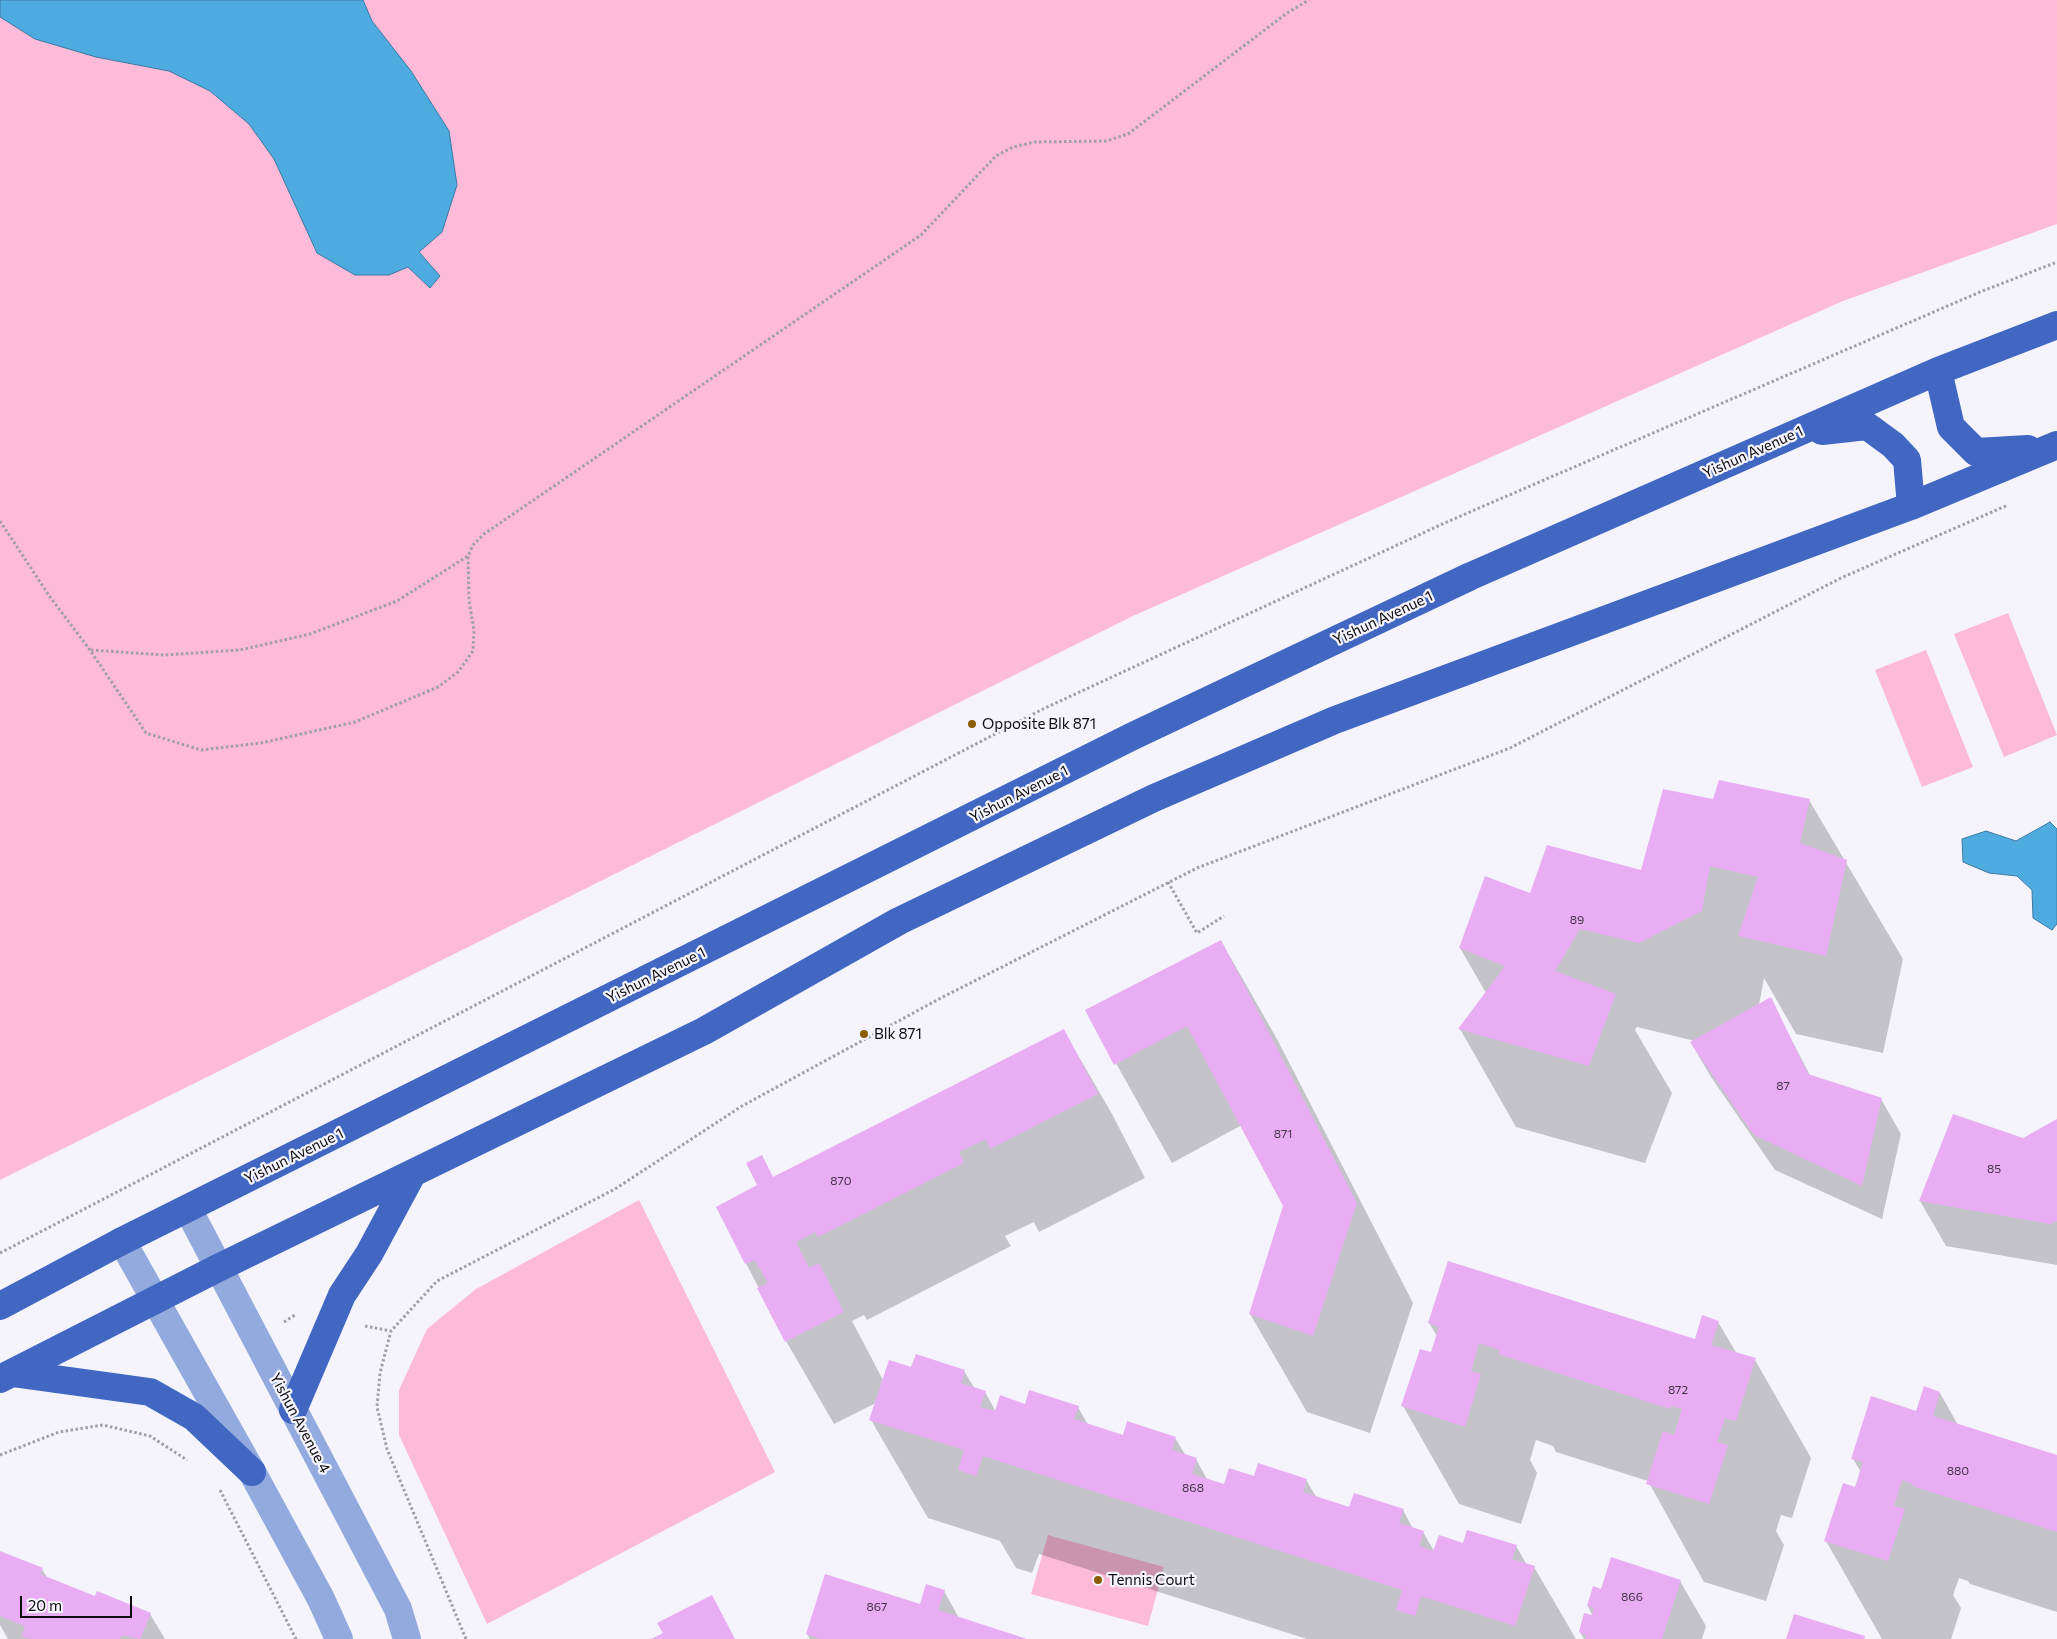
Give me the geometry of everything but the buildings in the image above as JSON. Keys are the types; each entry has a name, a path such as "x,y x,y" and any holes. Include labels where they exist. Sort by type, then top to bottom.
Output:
{"main road":[{"name":"Yishun Avenue 1","path":"0,1306 122,1240 188,1209 1133,736 1471,576 1938,371 2057,325"},
{"path":"1938,371 1951,427 1976,452 2002,452 2057,445"},
{"path":"1796,434 1867,426 1893,445 1907,460 1911,506"},
{"path":"6,1376 218,1268 411,1176 704,1031 899,921 1154,798 1335,720 1911,506 2057,445"},
{"path":"293,1410 342,1295 369,1254 411,1176"},
{"path":"6,1376 150,1392 194,1417 252,1472"}],"street":[{"name":"Yishun Avenue 4","path":"188,1209 398,1610 407,1639"},
{"path":"122,1240 252,1472 321,1599 339,1639"}],"path":[{"path":"0,520 50,597 90,650 146,733 201,750 261,743 355,722 438,687 458,672 473,651 474,630 469,602 468,556 473,545 484,534 921,235 996,156 1013,147 1035,142 1106,141 1128,134 1287,14 1309,0"},
{"path":"0,1253 1042,709 1449,521 1980,292 2057,262"},
{"path":"466,1639 387,1449 377,1407 380,1373 391,1331 438,1282 614,1189 742,1106 939,999 1168,882 1197,868 1510,748 1841,578 2012,503"},
{"path":"90,650 164,656 240,650 310,634 397,601 468,556"},
{"path":"1168,882 1197,933 1224,916"},
{"path":"0,1455 59,1432 103,1425 150,1436 188,1460"},
{"path":"218,1485 296,1639"}],"shaded area":[{"path":"0,0 2057,0 2057,224 1843,301 1133,616 0,1180"},
{"path":"2008,613 2057,735 2004,757 1954,634"},
{"path":"1926,650 1973,767 1922,787 1875,670"},
{"path":"639,1200 775,1472 487,1624 399,1435 399,1390 427,1329 476,1289"},
{"name":"Tennis Court","path":"1048,1535 1164,1567 1148,1626 1031,1594"}],"water":[{"path":"0,0 363,0 372,21 411,71 449,131 457,185 442,232 419,252 440,276 430,288 408,267 389,275 355,275 317,253 274,159 249,124 210,91 169,71 96,57 35,39 0,17"},
{"path":"2050,822 2057,829 2057,924 2052,930 2033,918 2032,890 2017,876 1989,873 1963,862 1962,839 1986,831 2016,841"}],"place":[{"name":"Opposite Blk 871","path":"972,724"},
{"name":"Blk 871","path":"864,1034"},
{"name":"Tennis Court","path":"1098,1580"}]}
